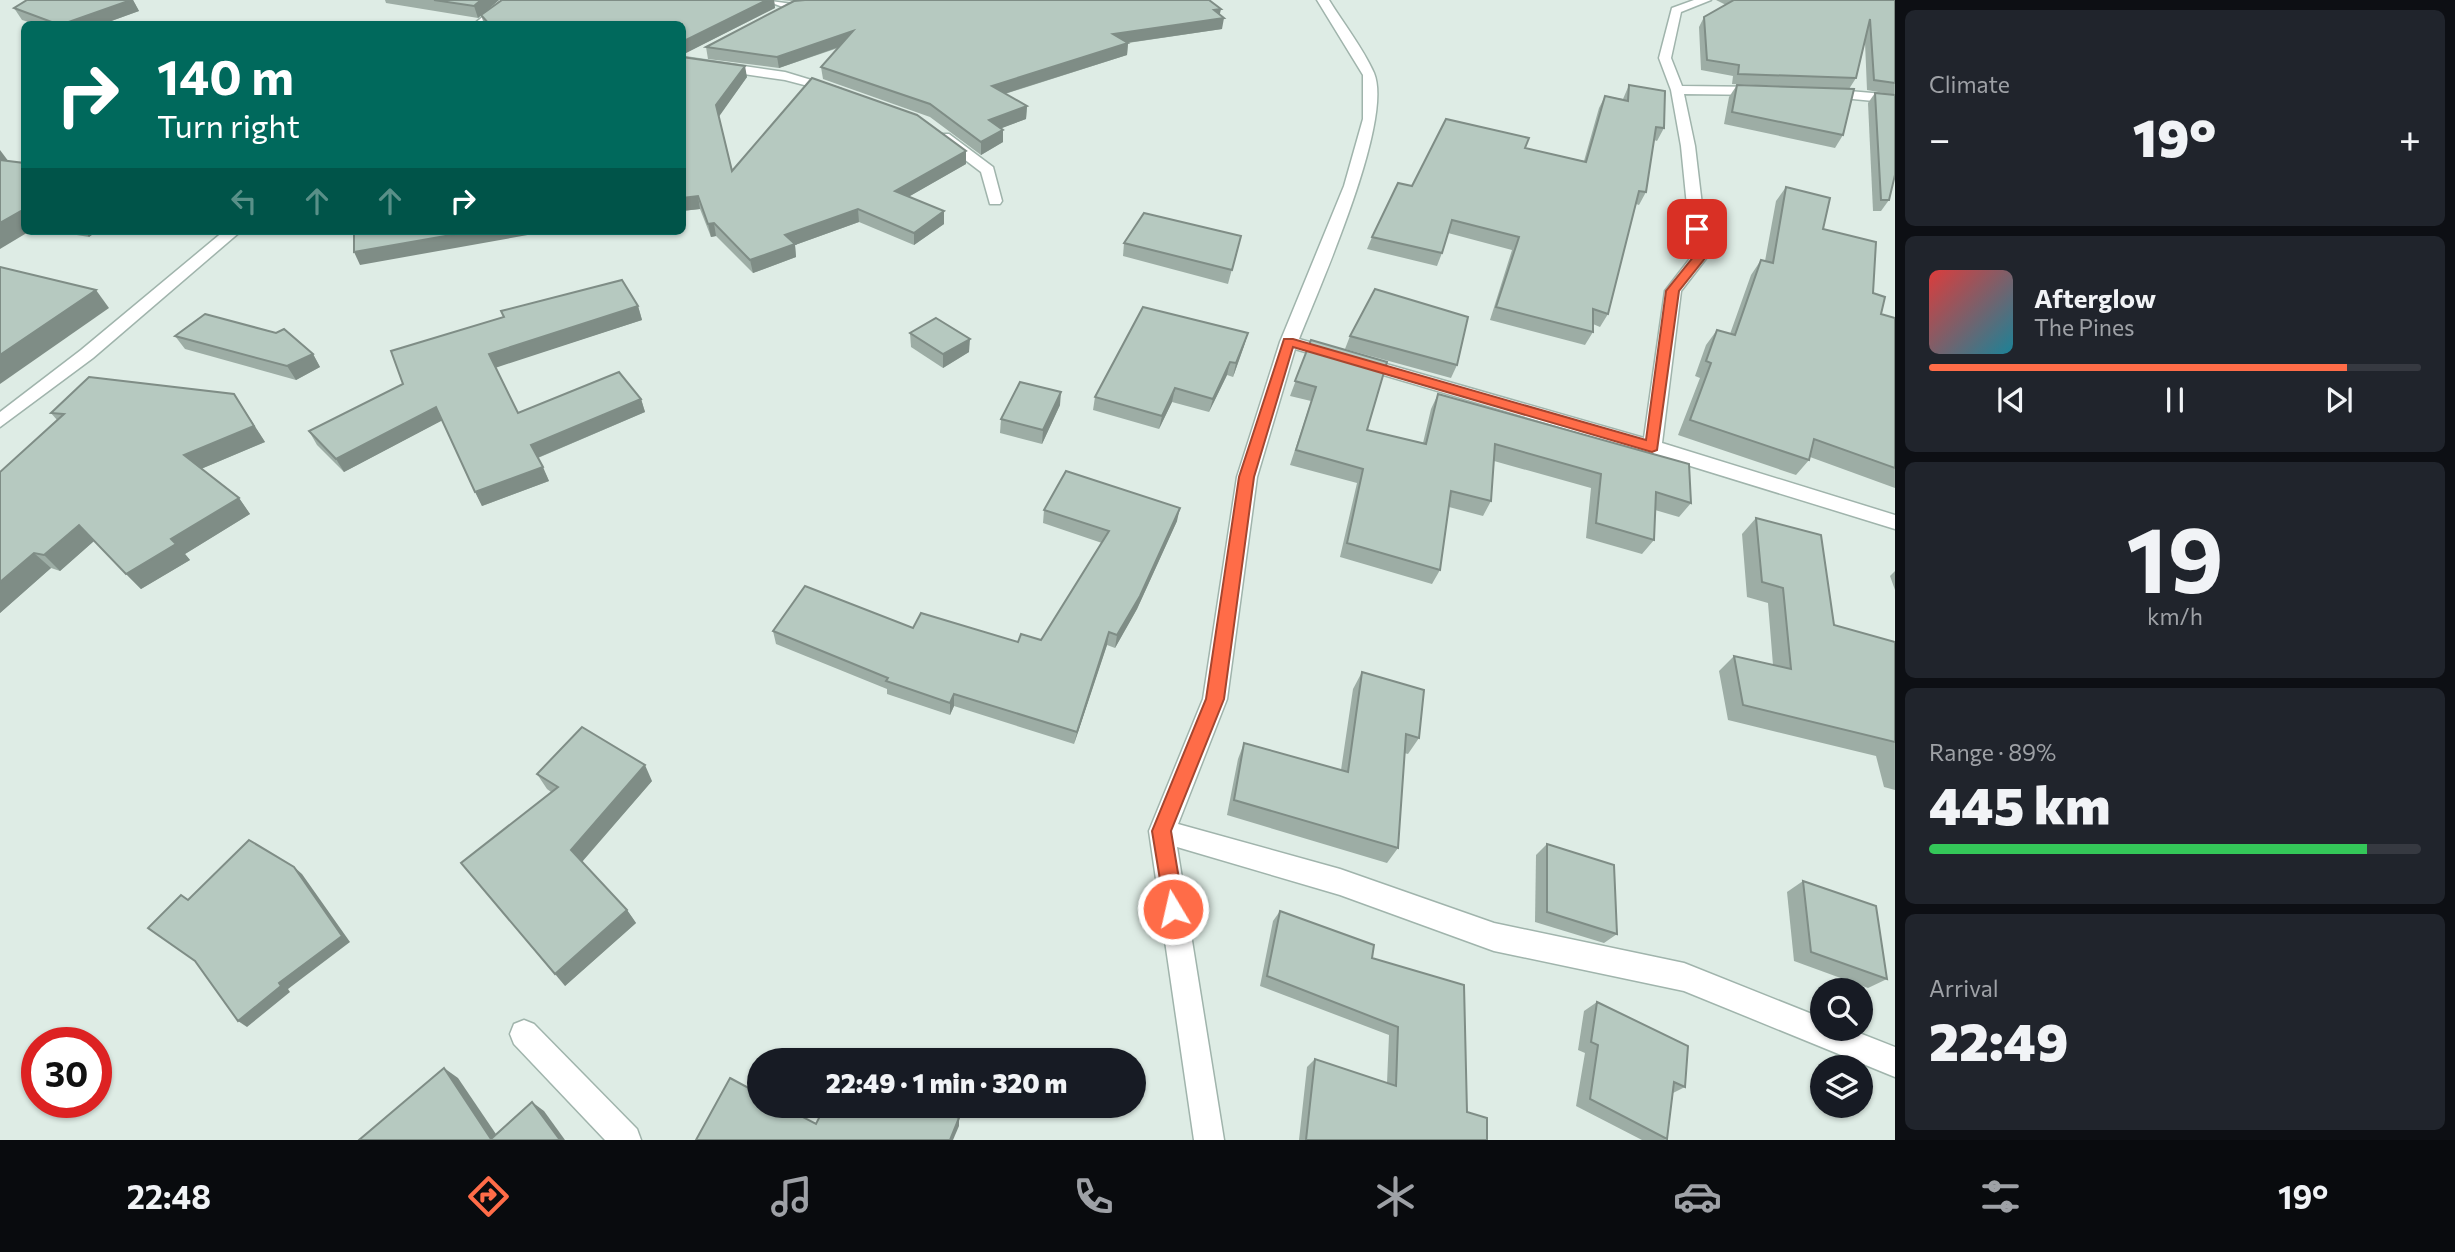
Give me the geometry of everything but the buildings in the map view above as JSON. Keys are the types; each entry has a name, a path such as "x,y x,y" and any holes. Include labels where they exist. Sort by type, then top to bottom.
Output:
{"street":[{"path":"483,21 510,0"},
{"path":"770,0 785,10 861,0"},
{"path":"1209,1140 1162,831 1215,699 1247,477 1289,342 1351,186 1370,119 1369,75 1323,0"},
{"path":"1652,447 1672,291 1700,257 1688,146 1676,90 1665,58 1676,10 1705,0"},
{"path":"686,63 709,50"},
{"path":"686,64 785,76 846,93"},
{"path":"1676,90 1771,91"},
{"path":"1812,92 1895,99"},
{"path":"935,130 988,170 995,201"},
{"path":"0,421 87,354 228,235"},
{"path":"1289,342 1652,447 1895,522"},
{"path":"1162,831 1340,882 1494,937 1684,977 1895,1062"},
{"path":"524,1034 626,1140"}],"route":[{"path":"1173,909 1162,831 1215,699 1247,477 1289,342 1652,447 1672,291 1700,257 1697,229"}]}
